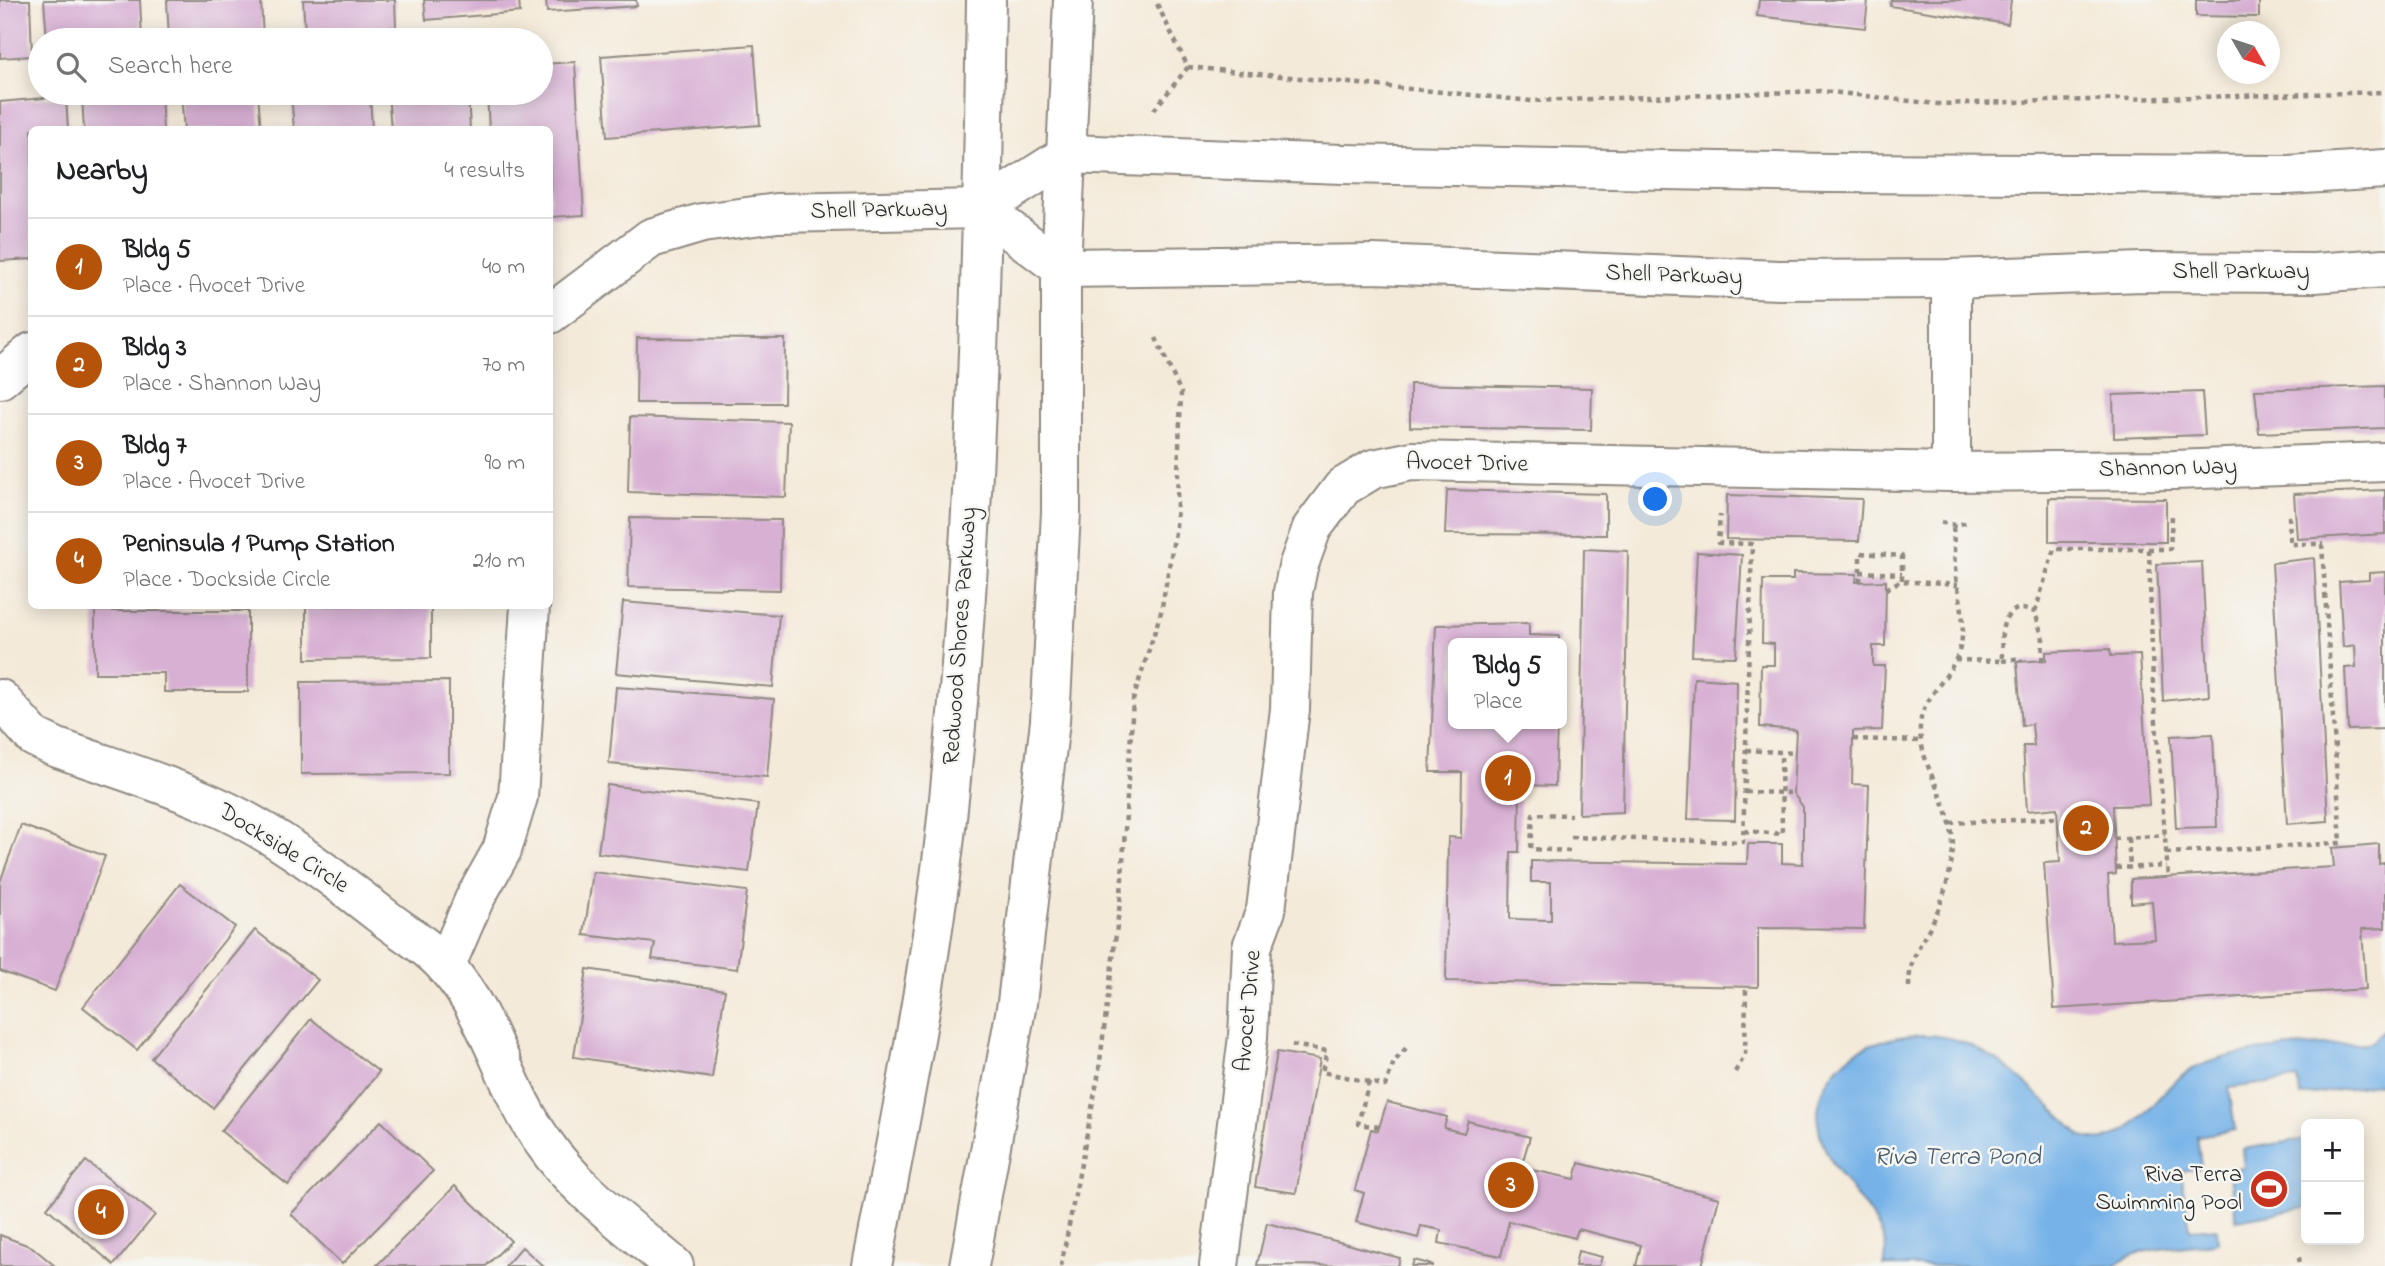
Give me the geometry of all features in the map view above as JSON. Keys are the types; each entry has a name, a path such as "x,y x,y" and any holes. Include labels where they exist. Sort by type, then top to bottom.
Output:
{"street":[{"name":"Redwood Shores Parkway","path":"872,1266 922,1014 947,820 965,625 982,209 986,0"},
{"path":"969,1266 1017,1003 1050,722 1060,512 1061,268 1073,0"},
{"name":"Shell Parkway","path":"553,312 651,237 702,223 777,213 982,209 1068,154"},
{"path":"1068,154 1356,164 1842,173 2288,175 2385,169"},
{"name":"Shell Parkway","path":"982,209 1061,268 1374,264 1779,280 1951,279 2142,272 2314,273 2385,268"},
{"path":"1951,279 1951,472"},
{"path":"0,379 28,355"},
{"name":"Avocet Drive","path":"1219,1266 1248,1037 1252,947 1266,910 1290,709 1293,592 1303,546 1331,499 1343,486 1373,469 1412,461 1951,472"},
{"name":"Shannon Way","path":"1951,472 2174,470 2385,462"},
{"path":"446,965 474,900 502,850 518,797 530,609"},
{"name":"Dockside Circle","path":"0,699 34,737 204,800 253,825 318,865 446,965 483,1019 513,1089 544,1143 609,1210 674,1266"}],"path":[{"path":"1155,0 1188,67"},
{"path":"1188,67 1532,101 1822,91 1937,104 2385,92"},
{"path":"1150,115 1188,67"},
{"path":"1061,1266 1098,1077 1113,959 1121,894 1133,699 1161,612 1176,527 1181,393 1156,338"},
{"path":"2166,853 2341,843 2322,544 2290,544 2287,466"},
{"path":"1571,837 1744,842 1752,544 1718,543 1726,469"},
{"path":"2042,661 2043,639 2035,612 2054,549 2171,549 2174,470"},
{"path":"1909,987 1913,954 1931,925 1946,886 1952,858 1950,824 1919,727 1934,690 1955,660 1964,626 1953,525"},
{"path":"2148,549 2153,684 2168,876"},
{"path":"1860,582 1860,553 1902,555 1902,581"},
{"path":"1860,572 1902,574"},
{"path":"1885,589 1902,581 1958,585"},
{"path":"2002,661 2002,631 2007,616 2019,608 2035,612"},
{"path":"1955,660 2002,661 2020,658 2021,662"},
{"path":"1853,739 1922,741"},
{"path":"1746,750 1796,753"},
{"path":"1744,831 1782,834 1781,752"},
{"path":"1745,792 1793,793"},
{"path":"1570,851 1531,849 1533,814 1571,815"},
{"path":"1950,824 2057,818"},
{"path":"2114,839 2165,835"},
{"path":"2128,838 2130,867"},
{"path":"2116,868 2167,866"},
{"path":"1735,1072 1745,1055 1746,988"},
{"path":"1248,1037 1327,1051 1322,1072 1385,1086 1394,1062 1407,1047"},
{"path":"1369,1083 1358,1124 1379,1127"},
{"path":"2299,1257 2300,1266"}],"water":[{"name":"Riva Terra Pond","path":"2385,1028 2384,1083 2300,1096 2298,1079 2229,1088 2235,1130 2197,1136 2201,1168 2181,1171 2190,1230 2217,1228 2218,1242 2147,1251 2122,1259 2114,1266 1883,1266 1886,1248 1880,1230 1838,1171 1825,1149 1818,1126 1823,1091 1847,1058 1863,1047 1906,1036 1937,1036 1964,1043 1989,1056 2013,1072 2082,1136 2098,1140 2114,1137 2127,1129 2178,1079 2191,1070 2221,1058 2273,1049 2372,1042"},
{"name":"Riva Terra Swimming Pool","path":"2301,1140 2301,1209 2236,1220 2229,1169 2244,1167 2242,1149"}],"building":[{"path":"0,0 30,0 28,56 0,58"},
{"path":"44,0 140,0 141,28 46,28"},
{"path":"167,0 261,0 262,28 168,28"},
{"path":"303,0 395,0 396,27 305,28"},
{"path":"424,0 519,0 520,12 426,20"},
{"path":"546,0 636,0 637,6 547,12"},
{"path":"1759,0 1868,0 1865,28 1757,16"},
{"path":"1891,0 2011,0 2008,24 1890,6"},
{"path":"2196,0 2259,0 2259,17 2196,16"},
{"path":"754,45 760,125 607,137 601,56"},
{"path":"575,62 584,215 553,217 553,126 489,126 488,105 553,105 553,63"},
{"path":"28,99 28,105 67,105 68,126 28,126 28,259 0,261 0,102"},
{"path":"83,105 162,105 163,126 84,126"},
{"path":"182,105 259,105 261,126 184,126"},
{"path":"292,105 371,105 372,126 294,126"},
{"path":"389,105 469,105 470,126 391,126"},
{"path":"637,338 785,339 784,403 636,403"},
{"path":"1410,384 1592,388 1591,430 1410,427"},
{"path":"2385,386 2385,428 2259,433 2255,390"},
{"path":"2202,392 2205,435 2114,438 2113,395"},
{"path":"630,417 789,422 786,497 628,492"},
{"path":"1447,490 1606,494 1606,535 1445,534"},
{"path":"2385,490 2385,534 2297,539 2294,494"},
{"path":"1727,495 1862,499 1859,541 1726,539"},
{"path":"2049,498 2166,499 2166,542 2049,542"},
{"path":"630,518 781,520 780,590 628,587"},
{"path":"1584,549 1628,551 1623,812 1579,814"},
{"path":"1697,552 1742,555 1736,657 1692,656"},
{"path":"2314,558 2328,821 2287,824 2272,563"},
{"path":"2202,562 2209,696 2163,701 2157,564"},
{"path":"2385,572 2385,729 2348,730 2345,668 2356,667 2355,645 2343,647 2339,582 2369,580 2369,573"},
{"path":"1793,573 1857,574 1856,582 1886,581 1885,646 1873,646 1873,666 1885,666 1882,730 1853,731 1852,784 1869,785 1864,929 1758,928 1758,987 1446,981 1448,837 1461,838 1462,772 1430,772 1436,625 1529,623 1529,635 1559,636 1448,638 1448,729 1557,729 1555,786 1520,785 1519,852 1511,852 1510,919 1551,920 1551,882 1531,882 1531,861 1747,864 1748,844 1782,844 1782,863 1803,864 1803,807 1793,793 1796,730 1760,727 1761,665 1774,665 1774,644 1762,643 1763,580 1793,580"},
{"path":"623,602 779,615 773,687 616,673"},
{"path":"306,609 431,609 431,658 306,659"},
{"path":"95,611 248,611 248,692 164,692 164,673 95,673"},
{"path":"2110,649 2111,656 2140,655 2149,805 2113,806 2116,874 2108,875 2112,941 2155,939 2152,901 2131,903 2131,879 2334,867 2332,848 2379,844 2379,864 2385,863 2385,928 2362,929 2366,989 2054,1009 2044,863 2060,862 2057,808 2027,811 2023,746 2034,746 2032,724 2022,726 2017,662 2046,660 2046,652"},
{"path":"1694,678 1737,681 1735,820 1688,819"},
{"path":"449,681 449,773 301,774 301,682"},
{"path":"616,687 774,699 767,777 609,764"},
{"path":"2213,734 2217,827 2176,828 2171,736"},
{"path":"607,785 758,804 749,872 598,853"},
{"path":"21,825 105,856 55,991 0,971 0,882"},
{"path":"593,872 747,891 737,969 652,959 655,943 584,935"},
{"path":"180,884 235,927 137,1050 83,1007"},
{"path":"255,930 318,980 213,1108 151,1058"},
{"path":"587,969 725,990 712,1078 574,1057"},
{"path":"311,1019 379,1072 288,1185 221,1131"},
{"path":"1277,1052 1320,1059 1296,1193 1255,1187"},
{"path":"1387,1102 1447,1117 1444,1128 1464,1133 1468,1121 1530,1137 1521,1167 1575,1179 1579,1163 1719,1198 1702,1266 1636,1266 1641,1245 1578,1229 1575,1238 1509,1221 1501,1256 1439,1243 1441,1230 1421,1226 1418,1238 1356,1222 1364,1193 1355,1190 1371,1129 1378,1131"},
{"path":"381,1121 433,1171 342,1264 291,1214"},
{"path":"86,1161 155,1215 114,1265 47,1208"},
{"path":"455,1186 511,1241 486,1266 376,1266"},
{"path":"1267,1223 1400,1258 1398,1266 1257,1265"},
{"path":"0,1235 32,1247 55,1266 0,1266"},
{"path":"522,1247 543,1266 505,1266"},
{"path":"1578,1251 1602,1257 1599,1266 1575,1266"},
{"path":"1414,1260 1433,1265 1433,1266 1412,1266"}],"place":[{"name":"Bldg 5","path":"1508,778"},
{"name":"Bldg 3","path":"2086,828"},
{"name":"Bldg 7","path":"1511,1185"},
{"name":"Riva Terra Swimming Pool","path":"2269,1189"},
{"name":"Peninsula 1 Pump Station","path":"101,1212"}]}
